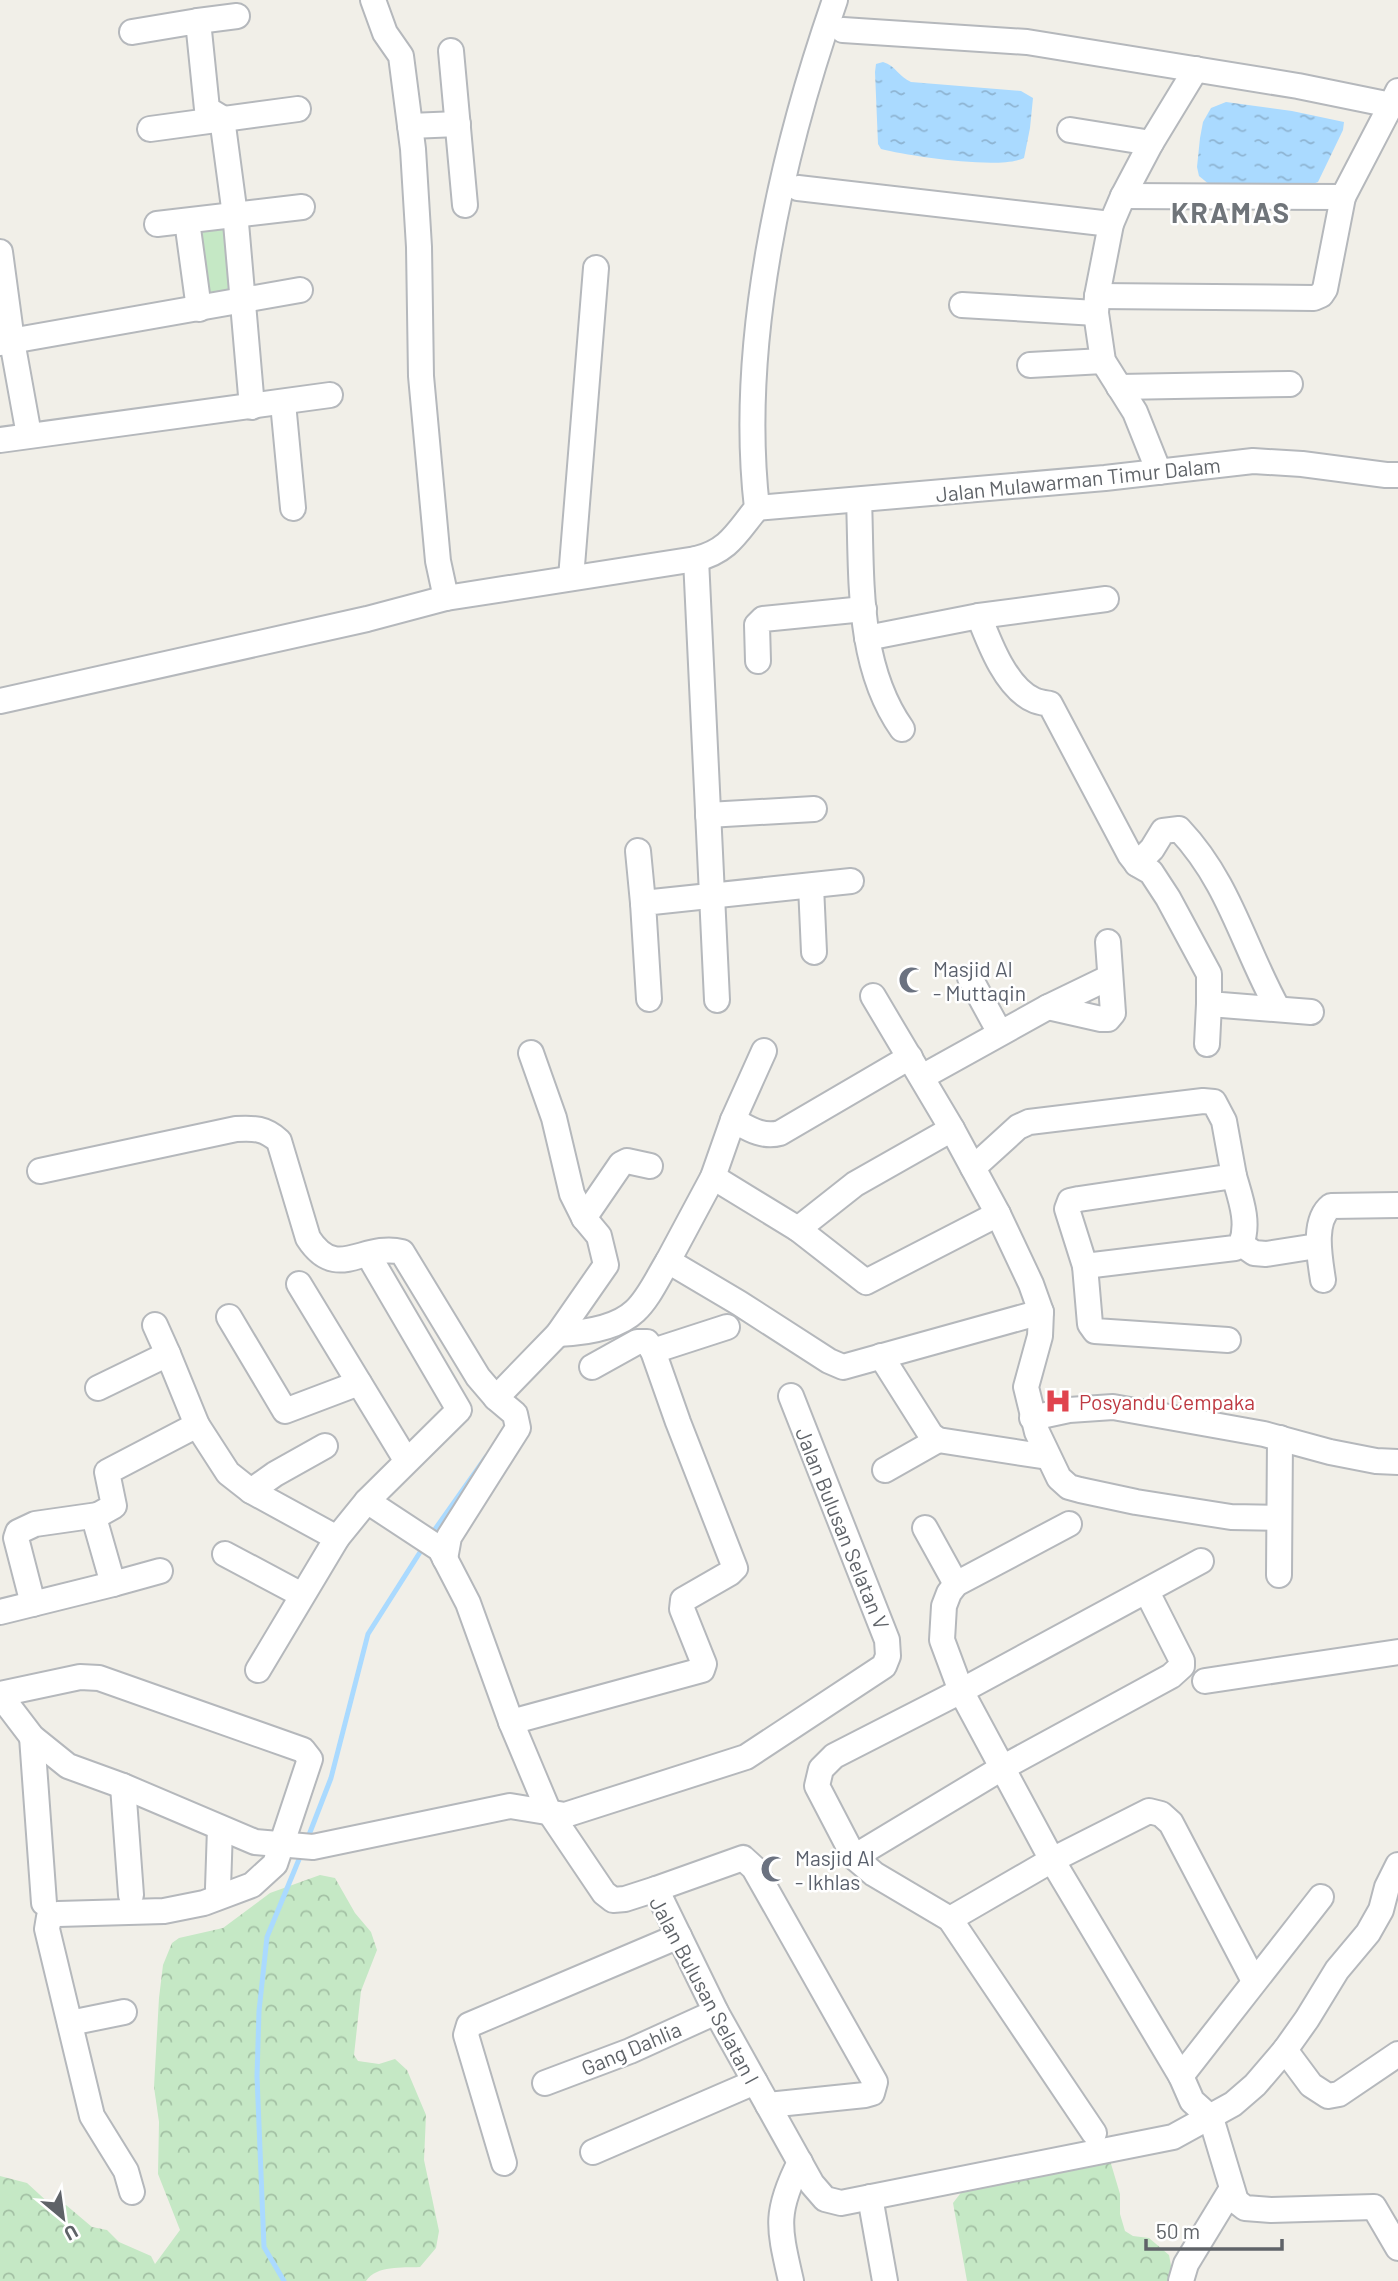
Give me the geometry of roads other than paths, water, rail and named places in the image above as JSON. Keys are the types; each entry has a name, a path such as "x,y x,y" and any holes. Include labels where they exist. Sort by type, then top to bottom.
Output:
{"street":[{"path":"373,0 385,33 401,56 410,126 419,247 421,376 438,561 446,598"},
{"path":"0,701 367,619 446,598 696,559 713,555 726,546 757,508 752,445 761,300 782,178 835,0"},
{"path":"132,32 237,16"},
{"path":"198,22 207,108 222,118 253,407"},
{"path":"843,30 1027,41 1394,98 1343,197 1325,289 1321,295 1314,298 962,305"},
{"path":"451,51 466,205"},
{"path":"1152,473 1135,412 1103,361 1096,304 1111,225 1123,196 1151,143 1196,69"},
{"path":"150,129 298,109"},
{"path":"410,126 458,124"},
{"path":"1070,130 1151,143"},
{"path":"798,188 1111,225"},
{"path":"1123,196 1343,197"},
{"path":"157,224 302,207"},
{"path":"187,221 199,309"},
{"path":"0,252 6,342 29,435"},
{"path":"571,578 596,268"},
{"path":"6,342 300,290"},
{"path":"1030,365 1103,361"},
{"path":"1119,387 1290,384"},
{"path":"0,440 330,396"},
{"path":"283,403 293,508"},
{"name":"Jalan Mulawarman Timur Dalam","path":"757,508 1152,473 1253,461 1398,475"},
{"path":"859,500 867,638 874,673 891,713 902,729"},
{"path":"696,559 717,1000"},
{"path":"867,638 979,616 1106,599"},
{"path":"758,661 757,625 764,619 864,609"},
{"path":"979,616 990,645 1010,679 1032,700 1050,705 1130,855 1151,872 1194,943 1209,974 1207,1044"},
{"path":"708,815 814,809"},
{"path":"1138,864 1152,849 1163,831 1179,829 1199,851 1225,893 1278,1009"},
{"path":"638,851 649,999"},
{"path":"643,903 850,881"},
{"path":"811,886 814,953"},
{"path":"1048,1007 1108,1019 1113,1013 1108,942"},
{"path":"733,1120 770,1136 780,1133 916,1067 1000,1033 1110,977"},
{"path":"970,978 1000,1033"},
{"path":"873,996 952,1129 998,1214 1031,1284 1041,1312 1040,1336 1026,1382 1032,1418 1059,1478 1069,1487 1080,1490 1231,1517 1279,1518"},
{"path":"1209,1004 1311,1012"},
{"path":"558,1334 602,1327 626,1319 637,1309 668,1261 713,1177 733,1120 764,1051"},
{"path":"496,1398 558,1334 606,1265 599,1236 584,1218 572,1194 554,1118 531,1053"},
{"path":"973,1168 1018,1126 1028,1122 1203,1101 1214,1102 1221,1112 1245,1230 1241,1244 1235,1248 1085,1266"},
{"path":"40,1171 236,1129 258,1128 279,1141 308,1238 316,1251 331,1260 341,1261 390,1249 402,1252 478,1377 496,1398 515,1414 518,1428 449,1536 442,1554"},
{"path":"798,1229 855,1184 952,1129"},
{"path":"584,1218 621,1164 627,1161 650,1166"},
{"path":"1228,1340 1095,1331 1090,1324 1085,1266 1067,1209 1070,1201 1234,1176"},
{"path":"713,1177 798,1229 866,1282 998,1214"},
{"path":"1323,1280 1317,1246 1323,1214 1331,1206 1398,1205"},
{"path":"1241,1244 1254,1253 1266,1254 1317,1246"},
{"path":"668,1261 739,1303 828,1362 843,1367 1041,1312"},
{"path":"258,1670 337,1538 367,1501 459,1410 373,1263"},
{"path":"299,1283 407,1461"},
{"path":"229,1317 285,1411 359,1382"},
{"path":"155,1325 197,1425 228,1473 251,1491 337,1538"},
{"path":"653,1351 727,1327"},
{"path":"511,1722 702,1670 704,1664 682,1609 683,1600 735,1568 653,1351 647,1342 637,1342 592,1367"},
{"path":"881,1356 931,1435 938,1440 1048,1457"},
{"path":"98,1388 170,1359"},
{"name":"Jalan Bulusan Selatan V","path":"548,1810 565,1815 746,1757 884,1666 888,1656 887,1640 791,1396"},
{"path":"1032,1418 1069,1409 1113,1407 1280,1438 1376,1461 1398,1462"},
{"path":"33,1604 16,1538 18,1532 35,1524 98,1515 114,1506 107,1472 197,1425"},
{"path":"1279,1575 1280,1438"},
{"path":"885,1470 938,1440"},
{"path":"251,1491 325,1446"},
{"name":"Jalan Bulusan Selatan I","path":"367,1501 415,1531 442,1554 468,1603 511,1722 548,1810 604,1892 613,1900 656,1889 716,2012 812,2184 825,2199 841,2203 1173,2137 1211,2118 1255,2085 1285,2050 1336,1970 1368,1933 1381,1910 1387,1887 1398,1865"},
{"path":"98,1515 95,1521 113,1584"},
{"path":"1069,1524 957,1584 949,1593 944,1606 942,1640 961,1691 1052,1860 1181,2076 1192,2101 1211,2118 1236,2201 1245,2208 1298,2210 1386,2207 1398,2248"},
{"path":"925,1528 957,1584"},
{"path":"226,1554 302,1595"},
{"path":"1094,2133 950,1919 874,1874 854,1857 817,1786 821,1769 834,1756 961,1691 1201,1561"},
{"path":"0,1612 160,1572"},
{"path":"854,1857 1002,1768 1171,1676 1182,1666 1182,1661 1147,1592"},
{"path":"1205,1681 1398,1652"},
{"path":"132,2192 126,2171 93,2116 47,1929 49,1917 58,1914 164,1911 204,1903 252,1885 297,1846 310,1759 303,1750 99,1678 80,1677 0,1695 32,1737 68,1766 256,1842 297,1846 510,1806 548,1810"},
{"path":"32,1737 44,1903"},
{"path":"123,1786 131,1895"},
{"path":"950,1919 1052,1860 1149,1811 1161,1814 1171,1823 1254,1981"},
{"path":"218,1888 220,1828"},
{"path":"656,1889 743,1858 764,1883 875,2082 872,2093 865,2095 768,2105"},
{"path":"1181,2076 1321,1897"},
{"path":"504,2163 466,2035 469,2025 679,1936"},
{"path":"70,2023 124,2012"},
{"name":"Gang Dahlia","path":"545,2083 631,2051 716,2012"},
{"path":"1285,2050 1311,2085 1328,2096 1339,2094 1398,2054"},
{"path":"593,2152 755,2082"},
{"path":"791,2281 780,2232 787,2187 800,2162"},
{"path":"1181,2281 1186,2263 1231,2190"},
{"path":"870,2197 885,2281"}],"water":[{"path":"883,62 911,82 1021,91 1033,98 1024,158 995,163 976,162 881,149 878,144 875,72 876,64"},
{"path":"1226,102 1292,111 1344,122 1343,130 1318,182 1310,185 1210,185 1199,176 1197,167 1203,122 1211,108"}],"waterway":[{"path":"431,1535 486,1457"},
{"path":"307,1840 331,1778 368,1634 424,1546"},
{"path":"284,2281 264,2247 257,2076 259,2011 267,1937 302,1852"}],"place":[{"name":"Masjid Al - Muttaqin","path":"912,980"},
{"name":"Posyandu Cempaka","path":"1058,1401"},
{"name":"Masjid Al - Ikhlas","path":"774,1869"}],"district":[{"name":"KRAMAS","path":"1231,212"}]}
